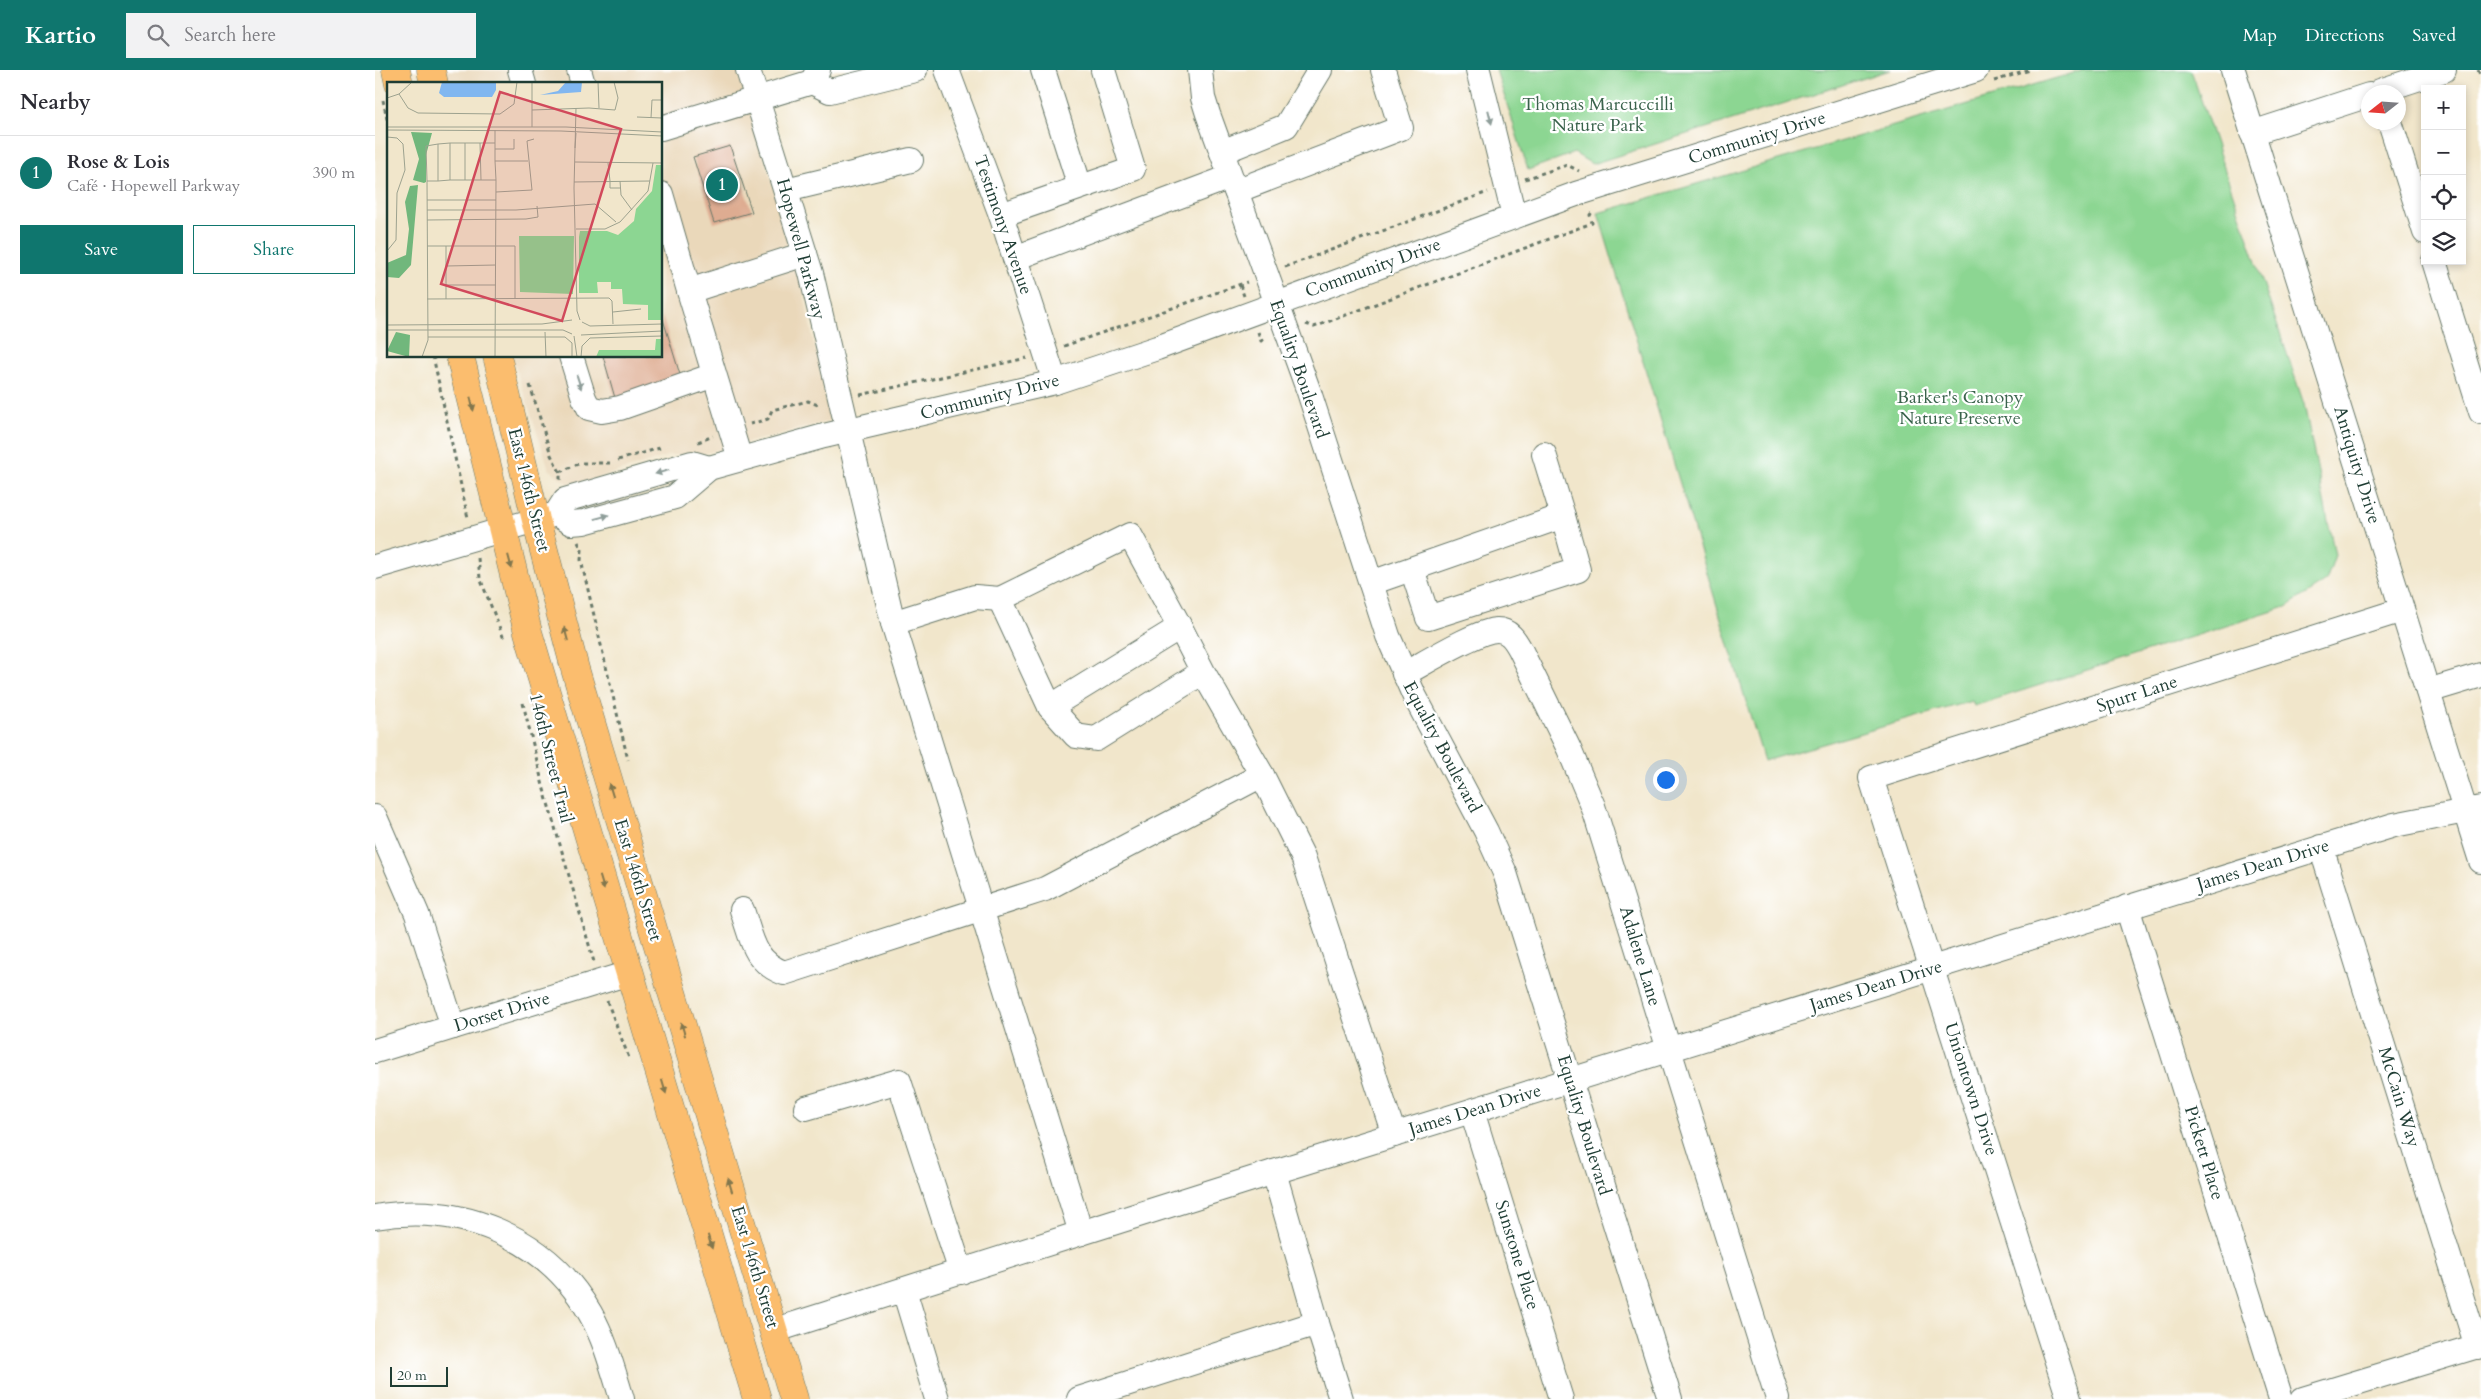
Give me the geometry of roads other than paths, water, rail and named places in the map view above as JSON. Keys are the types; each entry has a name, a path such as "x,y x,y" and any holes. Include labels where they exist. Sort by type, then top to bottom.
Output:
{"main road":[{"name":"East 146th Street","path":"461,358 531,641 757,1399"},
{"name":"East 146th Street","path":"498,358 546,517 577,677 794,1399"}],"street":[{"name":"Hopewell Parkway","path":"748,70 805,254 893,623 1081,1233"},
{"path":"663,127 757,101 815,76 830,92 915,70"},
{"name":"Testimony Avenue","path":"947,70 1001,215 1055,382"},
{"path":"1043,70 1080,187"},
{"path":"1001,215 1133,169 1103,70"},
{"name":"Equality Boulevard","path":"1200,70 1203,98 1287,331 1388,636 1404,674 1487,831 1505,873 1670,1399"},
{"path":"1203,98 1217,70"},
{"path":"1221,152 1286,126 1320,70"},
{"path":"1015,258 1401,128 1383,70"},
{"path":"1478,70 1514,216"},
{"name":"Antiquity Drive","path":"2233,70 2428,691 2473,810 2481,861"},
{"path":"2400,85 2444,70"},
{"name":"Community Drive","path":"546,517 571,523 584,522 675,497 709,468 846,430 1055,382 1277,304 1576,194 1984,76"},
{"path":"2252,133 2361,98"},
{"path":"2393,130 2421,220"},
{"path":"786,190 911,160"},
{"path":"663,201 740,459"},
{"path":"689,291 805,254"},
{"path":"2435,265 2481,412"},
{"path":"572,358 589,408 602,411 620,408 715,375"},
{"path":"1412,569 1428,618 1578,570 1544,454"},
{"path":"1371,583 1563,516"},
{"path":"375,567 546,517"},
{"path":"893,623 975,596 1000,599 1130,534 1203,672 1261,775 1303,858 1394,1135"},
{"path":"1000,599 1050,707 1076,736 1096,739 1203,672"},
{"name":"Spurr Lane","path":"1871,778 2402,610"},
{"path":"1050,707 1180,627"},
{"name":"Adalene Lane","path":"1404,674 1476,636 1497,630 1511,635 1538,684 1593,806 1779,1399"},
{"path":"2428,691 2481,675"},
{"path":"742,910 757,954 770,968 784,973 1045,889 1261,775"},
{"name":"Uniontown Drive","path":"1871,778 2069,1399"},
{"name":"James Dean Drive","path":"773,1330 905,1290 1274,1172 2394,824 2473,810"},
{"path":"375,817 417,914 453,1027"},
{"name":"McCain Way","path":"2321,847 2479,1346"},
{"name":"Pickett Place","path":"2127,907 2281,1399"},
{"name":"Dorset Drive","path":"375,1051 629,973"},
{"path":"806,1108 899,1081 961,1272"},
{"name":"Sunstone Place","path":"1472,1111 1561,1399"},
{"path":"1274,1172 1317,1323 1341,1399"},
{"path":"375,1217 412,1212 473,1221 504,1233 537,1253 571,1284 591,1314 608,1356 622,1399"},
{"path":"905,1290 937,1399"},
{"path":"1079,1399 1317,1323"},
{"path":"2303,1399 2479,1346"}],"place":[{"name":"Rose & Lois","path":"722,185"}],"park label":[{"name":"Thomas Marcuccilli Nature Park","path":"1598,114"},
{"name":"Barker's Canopy Nature Preserve","path":"1960,407"}]}
